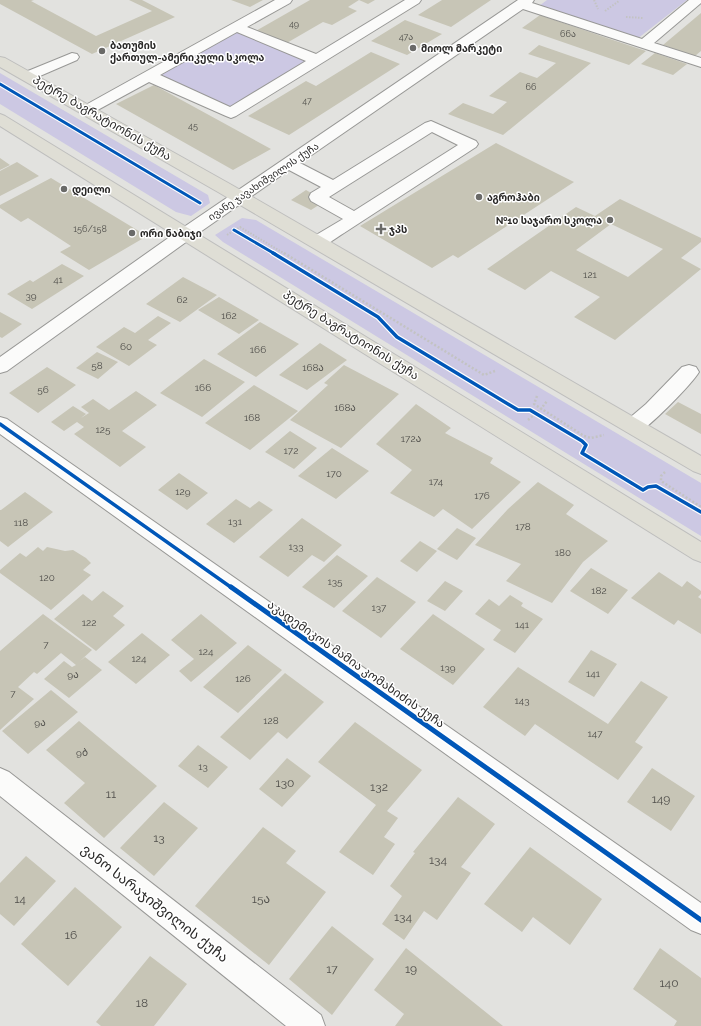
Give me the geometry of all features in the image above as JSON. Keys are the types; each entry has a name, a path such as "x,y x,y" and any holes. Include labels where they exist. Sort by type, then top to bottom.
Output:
{"main road":[{"name":"პეტრე ბაგრატიონის ქუჩა","path":"0,61 240,197 701,466"},
{"name":"პეტრე ბაგრატიონის ქუჩა","path":"0,119 187,233 701,553"}],"street":[{"path":"87,110 285,0"},
{"path":"149,76 231,113 414,0"},
{"path":"644,44 697,0"},
{"path":"525,2 701,63"},
{"name":"ივანე ჯავახიშვილის ქუჩა","path":"0,366 187,233 525,2"},
{"path":"236,27 317,60"},
{"path":"28,76 72,57"},
{"path":"686,58 701,68"},
{"path":"317,242 470,144 431,126 332,186 317,197 354,218"},
{"path":"289,164 332,186"},
{"path":"633,426 697,370"},
{"name":"აკადემიკოს მამია კომახიძის ქუჩა","path":"0,424 701,920"},
{"name":"ვანო სარაჯიშვილის ქუჩა","path":"0,780 310,1026"}],"path":[{"path":"621,17 644,18"},
{"path":"224,236 246,223"},
{"path":"240,227 484,375 497,370"},
{"path":"234,230 241,234"},
{"path":"539,393 534,404 584,436 591,438 602,436 607,433"},
{"path":"526,421 548,400"},
{"path":"530,410 542,417"},
{"path":"576,438 582,441"},
{"path":"666,470 661,476 661,481 701,507"},
{"path":"683,502 701,512"}],"shaded area":[{"path":"547,0 687,0 637,39 539,6"},
{"path":"236,27 317,60 231,113 149,76"},
{"path":"0,73 208,195 210,203 191,216 176,212 0,104"},
{"path":"242,218 256,220 701,483 701,536 223,242 215,235"}],"building":[{"path":"0,0 34,0 31,1 96,36 152,11 129,0 142,0 175,17 92,54 0,4"},
{"path":"231,0 263,0 250,7"},
{"path":"310,0 359,0 348,7 357,11 332,25 323,22 285,44 254,32"},
{"path":"359,0 375,0 368,4"},
{"path":"442,0 491,0 451,27 418,15"},
{"path":"701,13 701,51 695,56 663,45"},
{"path":"540,15 646,51 629,65 522,28"},
{"path":"405,20 442,34 407,55 371,41"},
{"path":"539,45 591,63 503,135 448,114 463,103 493,114 507,102 489,96 520,72 537,78 556,63 528,54"},
{"path":"371,52 400,64 289,135 248,116 306,81 316,86"},
{"path":"655,53 687,64 673,75 641,64"},
{"path":"154,85 271,149 233,170 116,104"},
{"name":"აგროჰაბი","path":"496,143 574,182 458,258 453,255 432,268 360,226"},
{"path":"0,158 10,165 0,170"},
{"path":"17,162 39,176 0,196 0,171"},
{"path":"51,178 147,236 89,270 60,252 71,246 28,218 21,222 0,208 0,205"},
{"path":"306,190 325,201 311,210 291,200"},
{"path":"620,199 701,238 701,242 681,258 701,269 615,340 574,317 600,297 551,271 525,290 487,269 576,207 595,216","holes":["611,224 663,249 628,277 576,250"]},
{"path":"62,264 84,276 32,309 7,294 30,280 33,282"},
{"path":"183,277 217,295 180,322 146,304"},
{"path":"219,297 259,320 239,334 198,310"},
{"path":"0,312 22,324 2,338 0,337"},
{"path":"158,316 171,323 148,340 157,345 129,366 96,347 124,327 135,333"},
{"path":"260,322 299,344 256,377 217,354"},
{"path":"320,343 347,360 307,390 279,375"},
{"path":"97,352 118,362 98,379 76,368"},
{"path":"204,359 245,382 202,417 160,393"},
{"path":"344,365 399,394 341,448 290,420 328,385 324,383"},
{"path":"47,367 76,385 38,413 9,393"},
{"path":"254,385 298,411 250,450 205,423"},
{"path":"136,391 157,405 122,431 146,447 120,467 74,434 84,427 77,422 64,431 51,422 73,406 86,414 81,418 89,413 81,407 93,399 109,410"},
{"path":"678,402 701,414 701,434 665,414"},
{"path":"416,404 451,428 445,433 493,458 490,463 521,482 472,529 443,509 434,517 390,493 412,470 376,444"},
{"path":"290,431 317,448 294,469 265,452"},
{"path":"332,448 369,471 336,499 298,476"},
{"path":"179,473 208,493 187,510 158,490"},
{"path":"538,482 574,505 566,514 608,541 583,562 552,603 506,581 521,564 475,545 508,509"},
{"path":"25,492 53,512 8,547 0,541 0,510"},
{"path":"236,499 250,508 259,501 273,510 234,543 206,524"},
{"path":"302,518 342,545 324,562 312,555 288,577 259,557"},
{"path":"457,528 476,538 457,560 437,549"},
{"path":"420,541 437,551 417,572 400,561"},
{"path":"38,547 43,551 47,547 65,551 73,550 91,563 83,570 91,575 51,610 0,573 0,570 20,553 26,557"},
{"path":"337,555 368,576 334,608 302,587"},
{"path":"591,568 628,590 608,614 570,591"},
{"path":"659,572 682,587 687,581 701,591 701,594 698,597 701,599 701,634 678,620 674,625 631,598"},
{"path":"377,577 416,602 381,638 342,611"},
{"path":"445,581 463,591 445,611 427,601"},
{"path":"103,591 124,606 113,616 125,625 96,651 54,619 83,594 92,601"},
{"path":"510,595 523,603 521,606 543,619 515,653 493,640 501,630 475,614 489,599 499,606"},
{"path":"43,614 92,650 80,661 85,657 102,670 69,698 44,679 64,661 72,667 76,665 61,653 37,674 34,672 18,687 34,699 0,730 0,651"},
{"path":"201,614 237,643 191,682 179,671 194,659 171,640"},
{"path":"433,614 485,649 453,685 400,649"},
{"path":"142,633 170,655 136,684 108,662"},
{"path":"248,645 282,670 238,713 203,687"},
{"path":"591,650 617,664 594,697 568,682"},
{"path":"518,667 608,724 641,681 668,697 635,742 643,747 618,780 535,724 525,736 483,707"},
{"path":"285,673 324,702 287,739 278,732 250,760 220,737"},
{"path":"51,690 78,712 28,754 2,731"},
{"path":"79,721 157,786 104,838 64,803 85,783 46,750"},
{"path":"355,722 422,770 387,811 398,818 384,837 395,844 373,875 339,852 376,805 318,762"},
{"path":"198,745 228,767 208,788 178,766"},
{"path":"287,758 311,776 282,807 259,789"},
{"path":"652,768 695,796 671,831 627,802"},
{"path":"458,797 495,824 461,867 471,873 437,920 424,911 404,940 382,924 402,896 390,886 415,853 413,852"},
{"path":"164,802 198,828 154,876 120,848"},
{"path":"263,827 296,851 286,863 326,892 269,965 195,906"},
{"path":"530,847 602,899 570,945 533,917 522,932 484,904"},
{"path":"26,856 56,881 14,926 0,914 0,883"},
{"path":"75,887 122,927 68,986 21,944"},
{"path":"332,926 374,959 332,1015 289,979"},
{"path":"406,948 503,1026 395,1026 404,1014 374,990"},
{"path":"660,948 701,978 701,1026 674,1026 677,1021 633,989"},
{"path":"150,956 187,984 154,1026 101,1026 96,1022"}],"cycle path":[{"path":"0,84 200,203"},
{"path":"234,230 378,317 397,337 518,410 530,410 582,441 586,445 582,453 643,490 648,487 656,486 701,512"},
{"path":"0,424 701,920"}],"place":[{"name":"მიოლ მარკეტი","path":"413,48"},
{"name":"ბათუმის ქართულ-ამერიკული სკოლა","path":"102,51"},
{"name":"დეილი","path":"64,189"},
{"name":"აგროჰაბი","path":"479,197"},
{"name":"№10 საჯარო სკოლა","path":"610,220"},
{"name":"ჯპს","path":"381,229"},
{"name":"ორი ნაბიჯი","path":"132,233"}]}
